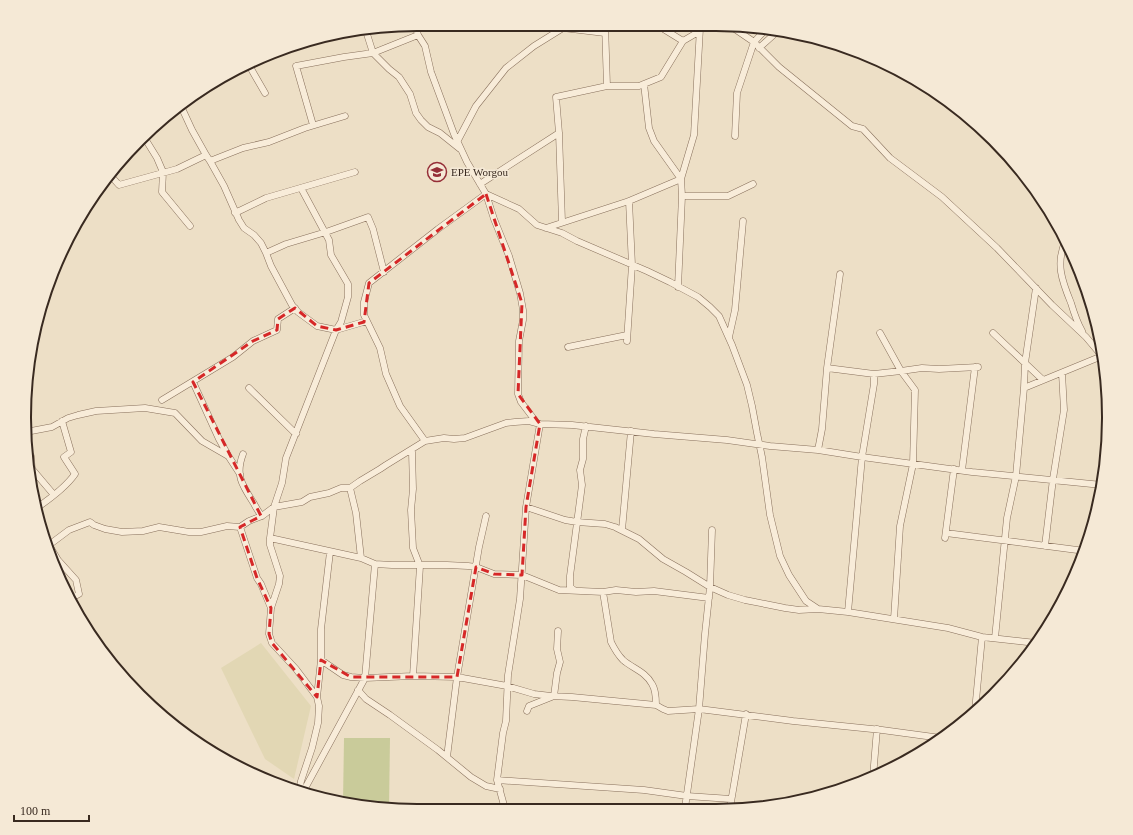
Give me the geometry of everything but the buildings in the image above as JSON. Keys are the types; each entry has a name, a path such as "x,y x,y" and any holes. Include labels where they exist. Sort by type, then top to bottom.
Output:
{"street":[{"path":"417,31 425,46 431,72 457,142 486,194 494,220 509,256 522,303 523,320 519,341 518,394 521,402 539,424 526,507 518,617 508,675 506,721 497,780 502,804"},
{"path":"457,142 476,106 506,68 534,46 558,31"},
{"path":"588,31 605,33 607,86"},
{"path":"667,31 683,41"},
{"path":"562,222 559,133 556,97 607,86 639,86 661,77 683,41 698,31"},
{"path":"678,287 682,196 681,180 694,135 700,31"},
{"path":"739,32 754,42 779,67 852,126 863,129 890,158 942,197 998,248 1096,349"},
{"path":"367,34 373,53 399,77 410,94 416,113 421,120 428,127 440,133 461,150"},
{"path":"735,136 737,94 754,42 762,34"},
{"path":"313,125 296,66 373,53 418,35"},
{"path":"759,48 773,35"},
{"path":"251,69 265,93"},
{"path":"644,84 649,128 654,141 681,180"},
{"path":"183,110 192,130 224,186 235,213 244,228 254,235 261,243 271,266 298,312 317,326 336,330 367,321"},
{"path":"210,161 243,148 269,142 313,125 345,116"},
{"path":"480,184 559,133"},
{"path":"147,142 157,158 163,172 162,192 190,226"},
{"path":"113,179 119,185 177,169 206,155"},
{"path":"235,213 266,198 355,172"},
{"path":"546,228 629,201 681,180"},
{"path":"682,196 728,196 753,184"},
{"path":"301,188 326,232 329,240 331,255 348,284 348,297 341,322 336,330 286,458 284,477 274,507 270,545 280,576 272,608 269,634 272,643 296,669 317,697"},
{"path":"486,194 519,209 537,224 562,233 577,241 655,274 698,298 710,307 718,316 738,358 747,385 762,457 770,515 780,556 789,575 806,601 818,609"},
{"path":"425,441 400,406 386,374 380,348 364,315 364,302 369,283 438,229 486,194"},
{"path":"568,347 627,338 632,265 629,201"},
{"path":"266,253 286,244 368,217 373,229 384,272"},
{"path":"729,337 735,310 743,222"},
{"path":"1063,249 1060,267 1062,279 1076,319 1086,338"},
{"path":"818,450 822,429 827,368 840,274"},
{"path":"995,638 1004,540 1016,476 1025,363 1036,288"},
{"path":"162,400 232,358 253,341 277,330 278,319 295,308"},
{"path":"880,333 901,371 915,390 913,464 900,526 894,619"},
{"path":"993,333 1043,380"},
{"path":"1024,388 1098,358"},
{"path":"827,368 874,374 922,368 939,369 977,367 962,470"},
{"path":"1045,546 1053,480 1064,410 1062,372"},
{"path":"848,612 862,457 874,384 874,374"},
{"path":"192,382 228,456 240,474"},
{"path":"249,388 296,434"},
{"path":"32,431 52,427 68,418 96,411 138,408 175,413 202,441 228,456"},
{"path":"52,542 69,530 90,522 105,529 122,532 143,531 159,528 201,532 227,526 240,527 249,521 262,516 274,507 302,502 310,497 329,493 341,488 350,488 386,464 425,441 444,438 465,438 492,428 515,422 529,421 539,424 586,426 818,450 913,464 1096,485"},
{"path":"41,505 54,495 75,474 64,457 71,452 62,422"},
{"path":"574,590 570,587 570,576 582,484 580,470 583,458 582,439 586,426"},
{"path":"622,530 631,431"},
{"path":"411,450 413,489 411,510 413,548 420,566 414,676"},
{"path":"244,454 242,458 240,480 247,495 262,516"},
{"path":"954,469 946,536 1004,540 1078,550"},
{"path":"35,472 54,495"},
{"path":"350,488 356,513 360,558"},
{"path":"526,507 559,518 577,522 605,524 622,530 639,539 663,558 710,587 728,595 745,600 799,610 818,609 848,612 948,628 982,637 1030,642"},
{"path":"447,757 456,677 486,516"},
{"path":"240,527 257,578 272,608"},
{"path":"686,804 699,709 710,587 712,530"},
{"path":"270,538 360,558 376,564 476,567 494,574 522,575 559,590 603,592 616,590 636,592 654,591 709,598"},
{"path":"300,785 312,748 318,722 319,706 317,697 321,660 321,629 330,552"},
{"path":"58,560 76,580 79,594 75,596"},
{"path":"305,787 365,678 376,564"},
{"path":"603,592 611,642 623,660 648,678 652,683 656,695 656,705"},
{"path":"554,696 560,662 557,648 558,631"},
{"path":"976,703 982,637"},
{"path":"321,660 343,675 351,677 456,677 507,686 534,694 656,705 668,711 699,709 933,737"},
{"path":"358,690 366,699 402,723 471,777 486,786 500,790"},
{"path":"527,711 529,706 554,696"},
{"path":"731,803 746,714"},
{"path":"874,770 877,729"},
{"path":"497,780 644,790 731,800"}],"highlighted area":[{"path":"486,194 522,303 518,394 540,424 526,507 522,575 494,574 476,567 457,677 351,677 321,660 317,697 272,643 269,634 271,608 257,578 240,527 261,516 193,382 253,341 277,330 278,319 295,308 317,326 336,330 364,322 369,283"}],"shaded area":[{"path":"261,643 311,706 294,779 265,759 221,668"}],"green space":[{"path":"344,738 390,738 389,803 343,797"}],"place":[{"name":"EPE Worgou","path":"437,172"}]}
